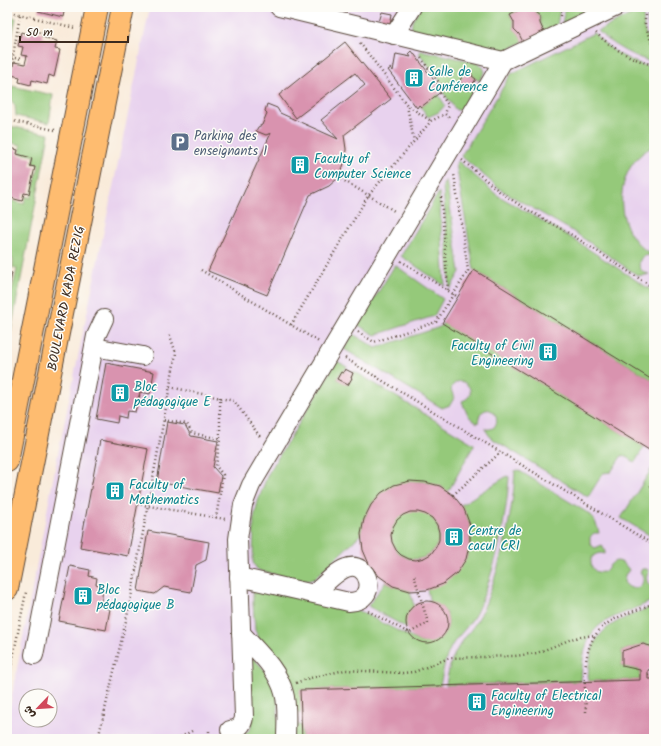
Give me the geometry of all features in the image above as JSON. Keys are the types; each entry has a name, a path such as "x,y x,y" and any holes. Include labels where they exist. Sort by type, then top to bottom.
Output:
{"main road":[{"name":"BOULEVARD KADA REZIG","path":"7,461 14,390 72,133 97,7"},
{"name":"BOULEVARD KADA REZIG","path":"7,589 123,7"}],"lane":[{"path":"279,7 503,61"},
{"path":"400,36 412,7"},
{"path":"230,730 238,728 244,721 238,538 243,505 251,484 503,61 616,7"},
{"path":"34,655 96,336 104,319"},
{"path":"94,347 143,356"},
{"path":"239,577 349,602 355,602 362,598 368,590 369,584 364,572 355,567 350,567 340,571 314,594"},
{"path":"241,633 275,671 284,690 286,739"}],"path":[{"path":"645,7 645,24 654,50"},
{"path":"7,11 92,32"},
{"path":"7,91 20,15"},
{"path":"590,20 596,32 615,48 638,60 654,65"},
{"path":"345,23 407,105 431,121"},
{"path":"400,36 440,84 438,86"},
{"path":"7,47 7,56 22,59"},
{"path":"291,325 368,196 431,121 445,114 448,105 440,93"},
{"path":"407,105 414,141"},
{"path":"445,114 464,127"},
{"path":"7,120 72,133"},
{"path":"450,150 499,191 521,206 572,235 654,288"},
{"path":"346,325 374,342 436,322 468,271 450,150"},
{"path":"439,168 448,291"},
{"path":"338,177 408,220"},
{"path":"388,253 458,297"},
{"path":"201,270 654,545"},
{"path":"98,739 129,608 170,387 176,353 170,333"},
{"path":"170,387 234,401 271,451"},
{"path":"139,396 167,402"},
{"path":"216,518 223,475 216,466 220,439 220,397"},
{"path":"164,420 187,424 192,433 220,439"},
{"path":"453,495 501,452"},
{"path":"137,504 241,522"},
{"path":"349,602 409,633 428,623 414,575"},
{"path":"101,602 129,608"},
{"path":"586,712 584,675 587,652 595,635 609,622 654,603"},
{"path":"284,690 306,679 345,670 402,673 414,672 449,658 515,656 537,653 574,638 595,635"},
{"path":"648,675 654,674"},
{"path":"177,739 192,731"},
{"path":"208,731 209,739"}],"shaded area":[{"path":"150,7 654,7 654,739 7,739 7,721 57,459"}],"green space":[{"path":"421,7 526,7 510,15 514,22 514,29 519,34 523,42 500,52 413,31 412,22"},
{"path":"533,7 560,7 557,26 544,32 540,23 540,16 535,12"},
{"path":"565,7 596,7 562,24"},
{"path":"640,10 643,11 644,29 654,55 654,63 624,50 604,37 598,31"},
{"path":"647,12 654,13 654,44 648,25"},
{"path":"7,15 16,18 10,45 7,41"},
{"path":"594,33 614,51 637,63 654,68 654,146 640,156 630,168 624,183 622,200 624,216 629,232 639,245 653,255 643,256 641,259 639,264 641,269 649,274 642,276 637,275 574,232 501,190 461,156 511,74"},
{"path":"420,50 479,63 483,67 485,72 479,81 466,71 459,82 474,89 461,110 456,110 439,87 442,83 419,53"},
{"path":"12,86 53,95 49,123 16,116 15,106 10,98"},
{"path":"438,94 445,105 439,112 428,117 421,107"},
{"path":"9,126 49,134 7,351 7,306 8,307 17,269 13,268 13,259 7,257 7,205 10,200 24,204 26,196 31,198 39,165 33,163 35,156 20,153 21,145 7,142"},
{"path":"458,161 497,195 570,237 654,292 654,381 474,270 456,164"},
{"path":"446,180 460,272 450,289 443,185"},
{"path":"439,192 445,286 401,256"},
{"path":"395,265 443,299 434,316 375,335 358,325"},
{"path":"443,323 644,447 635,462 622,455 611,472 603,473 588,497 491,438 485,429 491,429 495,426 497,421 496,417 490,410 485,410 480,414 478,423 470,417 462,401 468,398 470,393 470,389 464,382 459,381 455,383 451,389 454,398 450,405 442,408 344,349 353,334 376,348 440,327"},
{"path":"337,361 347,367 343,373 341,372 337,379 348,385 354,371 474,445 448,492 440,486 425,482 410,481 381,493 371,505 364,519 361,534 314,579 305,581 260,571 256,568 253,562 254,518 258,501 268,474"},
{"path":"654,465 654,479 650,486 654,490 654,538 621,518"},
{"path":"518,470 591,515 599,533 594,533 590,537 590,544 595,548 602,545 605,552 605,554 599,553 592,557 591,565 594,570 604,572 614,562 619,561 629,570 625,575 624,582 632,588 636,588 642,584 643,581 643,576 640,572 642,569 647,569 649,572 647,574 647,581 654,588 654,600 610,619 600,625 592,633 587,644 583,660 581,681 446,685 449,669 455,653 481,615 493,584 507,529 515,471"},
{"path":"507,476 509,477 508,494 502,529 489,581 476,613 448,652 440,686 300,690 301,713 292,714 255,630 253,591 255,589 353,608 420,642 431,642 439,639 444,634 448,626 448,619 445,611 439,605 430,602 427,590 466,559 470,542 470,525 461,505"},
{"path":"415,511 424,513 432,518 437,526 439,535 437,544 432,552 424,557 415,559 406,557 398,552 393,544 391,535 393,526 398,518 406,513"},
{"path":"386,581 393,586 410,591 414,606 408,616 407,628 368,606"},
{"path":"654,606 654,647 643,644 622,651 622,666 640,670 640,680 588,681 589,663 593,649 598,638 605,630 614,623"},
{"path":"249,654 265,670 277,693 279,739 212,739 211,738 238,736 247,732 251,728"},
{"path":"292,725 301,725 302,739 293,739"}],"building":[{"path":"39,7 65,7 63,17 38,11"},
{"path":"526,7 533,7 535,12 540,16 540,23 544,32 523,42 519,34 514,29 514,22 510,15"},
{"path":"382,12 392,14 390,25 379,22"},
{"path":"31,30 43,33 42,37 57,41 55,49 60,50 54,77 49,75 47,84 32,80 31,85 19,82 20,77 11,75 14,62 25,64 27,56 21,55 23,47 18,46 21,32 30,35"},
{"name":"Faculty of Computer Science","path":"345,42 391,99 344,135 346,149 342,170 337,179 329,186 310,195 267,295 208,271 271,133 266,135 256,131 258,127 262,125 267,113 265,111 267,104 277,108 280,113 338,139 321,120 365,85 355,73 296,118 279,95"},
{"name":"Salle de Conférence","path":"412,51 442,91 421,107 419,105 417,108 388,70 391,68 393,71 396,54 411,57 409,54"},
{"path":"465,71 473,75 472,76 476,79 471,87 467,84 466,86 459,82"},
{"path":"7,147 18,150 17,154 32,158 30,166 35,167 29,194 24,193 22,201 7,197"},
{"name":"Faculty of Civil Engineering","path":"474,270 654,381 654,453 442,323"},
{"path":"7,272 12,273 8,293 7,293"},
{"name":"Bloc pédagogique E","path":"106,363 154,372 150,394 140,392 135,412 127,411 126,418 118,416 117,423 96,419"},
{"path":"345,369 353,373 348,385 337,379 341,372 343,373"},
{"path":"167,422 185,425 191,436 218,441 213,467 221,476 218,493 157,482"},
{"name":"Faculty of Mathematics","path":"100,440 148,449 128,556 80,547"},
{"path":"654,479 654,490 650,486"},
{"name":"Centre de cacul CRI","path":"410,481 425,482 440,486 453,495 464,509 470,525 470,542 466,559 457,573 443,584 427,590 410,591 393,586 379,576 369,564 363,550 361,534 364,519 371,505 381,493 394,485","holes":["410,512 418,512 432,518 437,525 439,540 431,554 416,560 409,559 401,555 396,550 392,542 391,535 397,520"]},
{"path":"148,531 209,542 206,560 196,565 191,592 164,587 155,594 138,591"},
{"name":"Bloc pédagogique B","path":"70,566 90,570 89,576 97,578 96,584 103,587 101,607 110,609 106,630 59,621"},
{"path":"427,601 442,607 448,622 442,637 427,643 412,637 406,622 412,607"},
{"name":"Faculty of Electrical Engineering","path":"643,644 654,647 654,668 648,670 648,679 654,679 654,739 302,739 300,690 640,680 640,670 622,666 622,651"}],"place":[{"name":"Salle de Conférence","path":"414,78"},
{"name":"Parking des enseignants 1","path":"180,142"},
{"name":"Faculty of Computer Science","path":"300,165"},
{"name":"Faculty of Civil Engineering","path":"548,352"},
{"name":"Bloc pédagogique E","path":"120,393"},
{"name":"Faculty of Mathematics","path":"115,491"},
{"name":"Centre de cacul CRI","path":"454,537"},
{"name":"Bloc pédagogique B","path":"83,596"},
{"name":"Faculty of Electrical Engineering","path":"477,702"}]}
